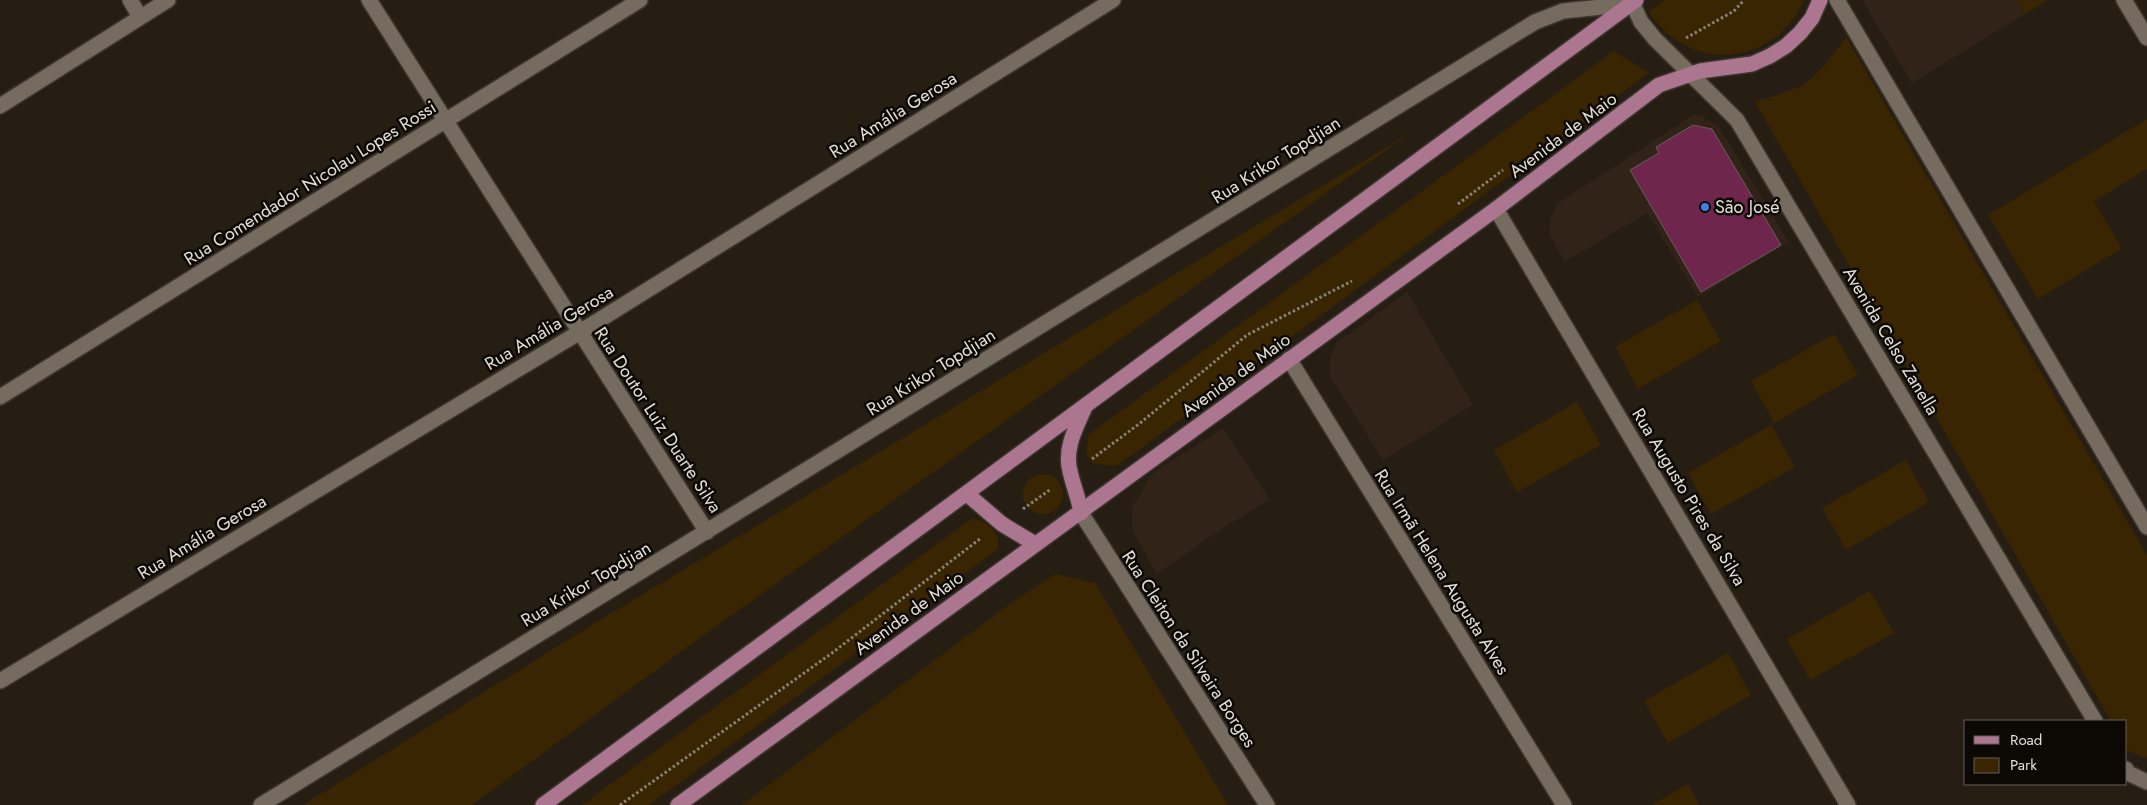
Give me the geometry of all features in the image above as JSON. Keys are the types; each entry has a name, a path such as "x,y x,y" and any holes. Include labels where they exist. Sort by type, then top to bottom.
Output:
{"main road":[{"name":"Avenida de Maio","path":"678,805 1496,209 1660,85 1692,74 1752,64 1770,56 1786,46 1800,33 1812,18 1820,0"},
{"path":"543,805 1633,1"},
{"path":"1080,513 1079,500 1068,460 1072,438 1085,406"},
{"path":"967,494 1002,524 1035,544"}],"street":[{"path":"130,0 140,17"},
{"path":"0,106 168,0"},
{"name":"Rua Doutor Luiz Duarte Silva","path":"369,0 707,532"},
{"name":"Rua Comendador Nicolau Lopes Rossi","path":"0,397 640,0"},
{"name":"Rua Amália Gerosa","path":"0,681 580,332 1113,0"},
{"path":"1837,0 2147,527"},
{"path":"2124,0 2147,38"},
{"name":"Avenida Celso Zanella","path":"1633,1 1641,22 1667,52 1692,74 1737,120 2093,720"},
{"name":"Rua Krikor Topdjian","path":"262,805 1536,22 1563,11 1633,1"},
{"name":"Rua Augusto Pires da Silva","path":"1496,209 1848,805"},
{"name":"Rua Irmã Helena Augusta Alves","path":"1289,359 1564,805"},
{"name":"Rua Cleiton da Silveira Borges","path":"1080,513 1267,805"},
{"path":"2127,771 2145,782"}],"path":[{"path":"1667,52 1689,36 1734,11 1744,0"},
{"path":"1452,208 1507,167"},
{"path":"620,805 832,653 1002,524 1071,475 1139,424 1247,335 1359,277"}],"shaded area":[{"path":"1862,0 2017,0 2025,14 1912,83"},
{"name":"São José","path":"1693,115 1701,116 1719,127 1789,242 1698,297 1647,213 1565,262 1550,236 1550,220 1557,204"},
{"path":"1407,292 1473,405 1383,460 1331,378 1329,362 1336,343"},
{"path":"1223,428 1270,499 1217,532 1157,574 1132,530 1132,508 1153,473"}],"green space":[{"path":"1664,0 1804,0 1791,22 1773,39 1752,50 1730,54 1708,53 1686,46 1666,32 1649,12"},
{"path":"2017,0 2048,0 2025,14"},
{"path":"1846,37 2147,555 2147,758 2127,750 2127,720 2110,720 1755,102 1803,86 1825,65"},
{"path":"1614,51 1649,73 1117,466 1093,464 1086,454 1088,435"},
{"path":"2147,119 2147,169 2094,201 2122,248 2038,299 1988,215"},
{"path":"1412,132 697,640 472,805 303,805 590,626"},
{"path":"1697,300 1721,341 1638,389 1615,347"},
{"path":"1834,334 1858,375 1774,423 1751,381"},
{"path":"1577,402 1601,445 1517,492 1494,450"},
{"path":"1771,425 1795,467 1711,514 1688,473"},
{"path":"1906,460 1929,502 1846,550 1822,508"},
{"path":"1039,474 1047,474 1054,477 1060,483 1063,494 1060,505 1054,511 1047,514 1039,514 1032,511 1026,505 1023,498 1023,490 1026,483 1032,477"},
{"path":"971,519 984,522 992,529 998,536 998,549 649,805 582,805"},
{"path":"1055,574 1095,583 1228,805 742,805 1011,603"},
{"path":"1870,591 1894,633 1810,680 1787,639"},
{"path":"1728,653 1751,695 1668,743 1644,701"},
{"path":"1688,784 1699,805 1651,805"}],"building":[{"name":"São José","path":"1693,125 1712,129 1781,245 1701,292 1630,170 1659,153 1656,147"}],"place":[{"name":"São José","path":"1705,207"}]}
